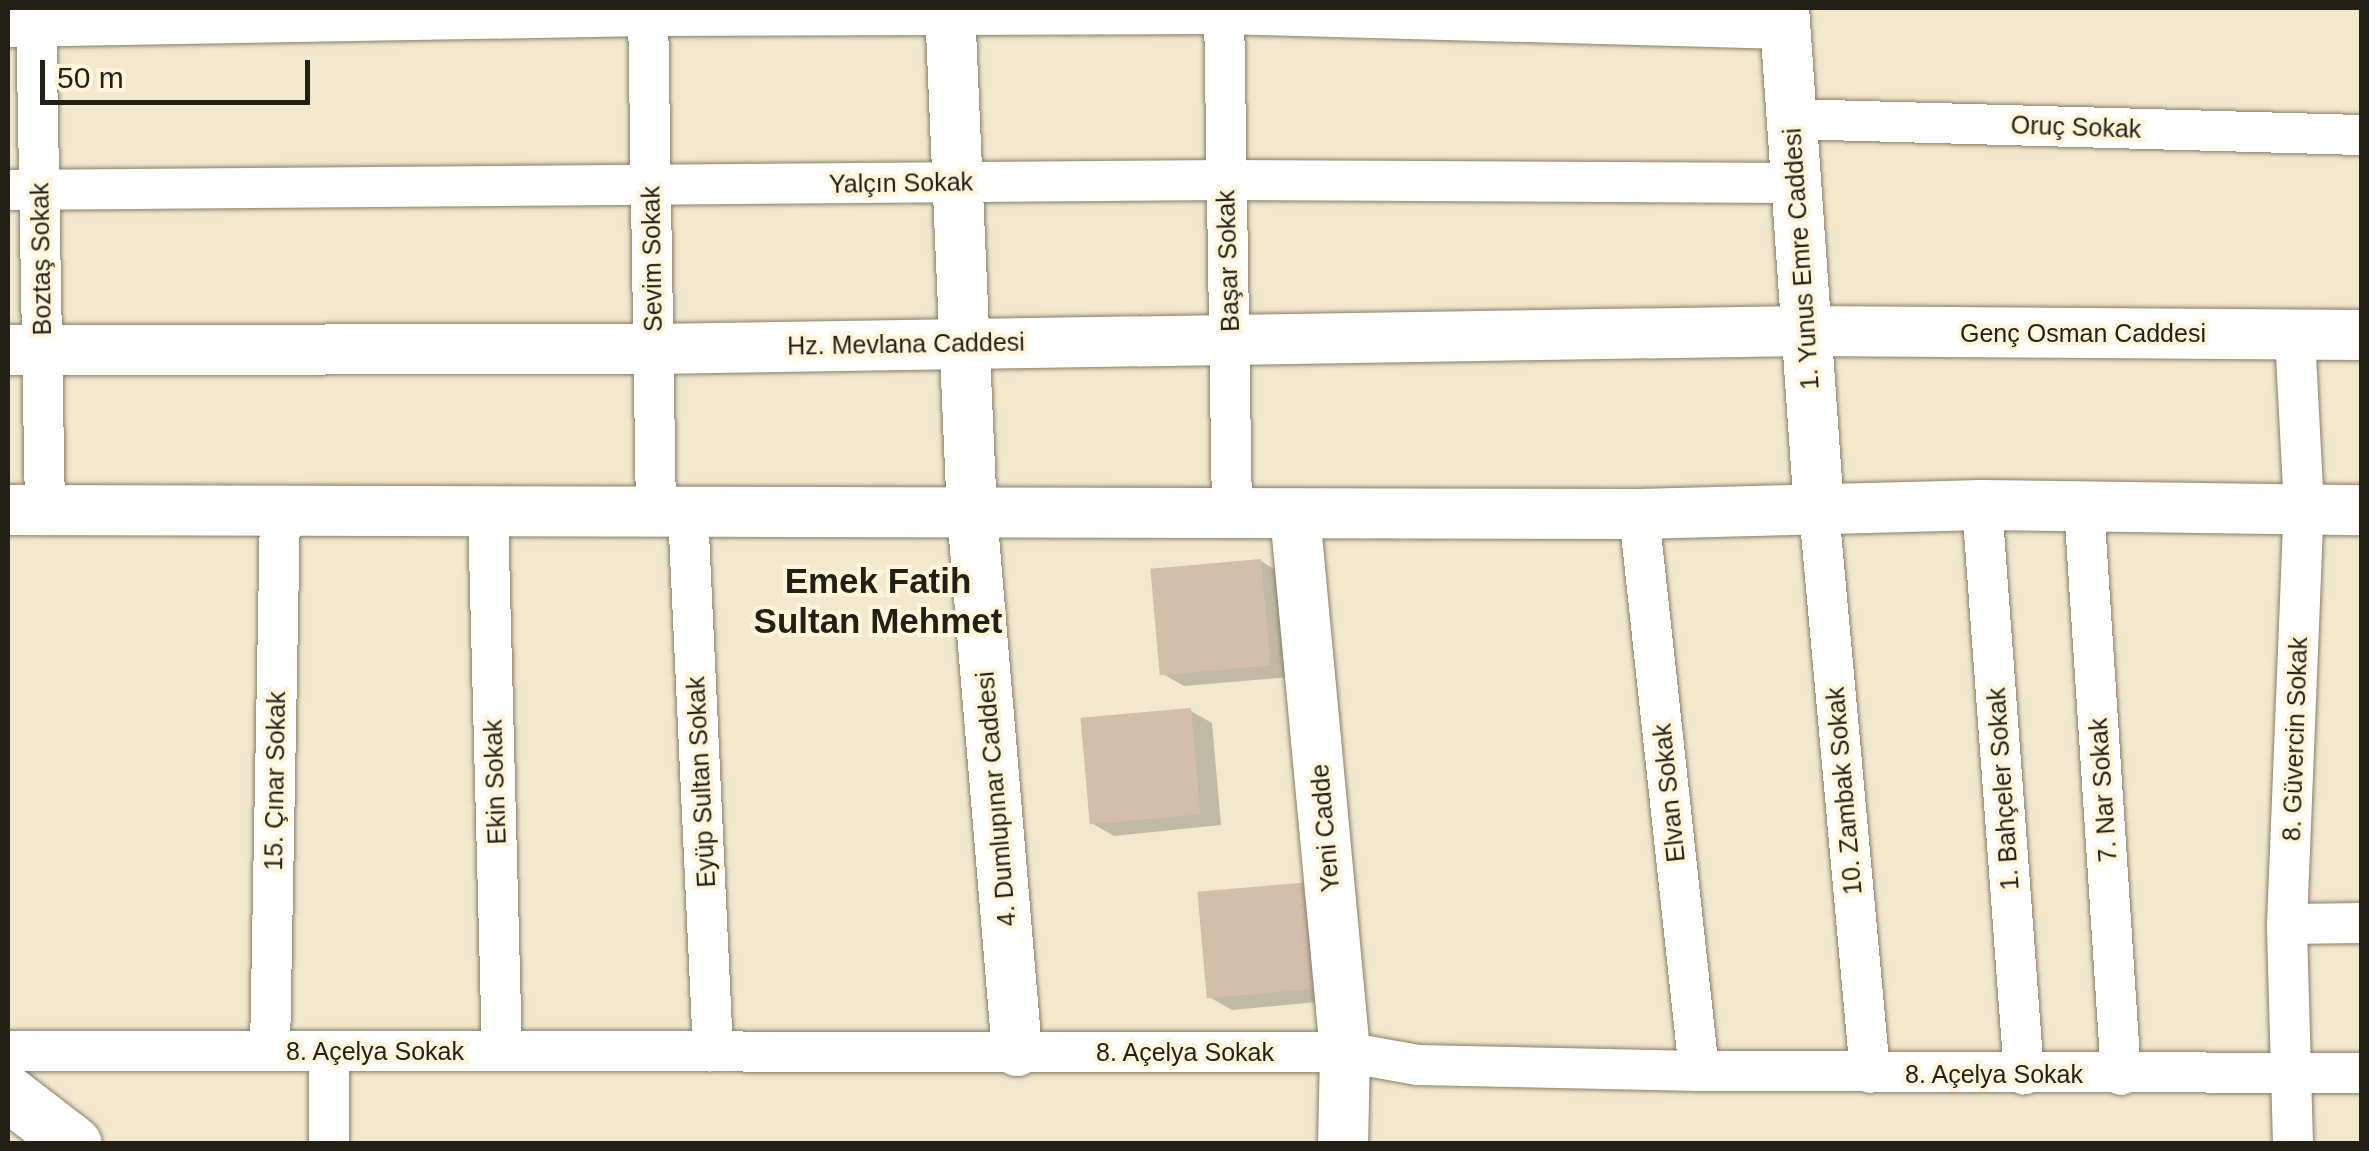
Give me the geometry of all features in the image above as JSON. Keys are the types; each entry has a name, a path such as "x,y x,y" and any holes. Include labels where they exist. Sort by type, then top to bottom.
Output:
{"main road":[{"path":"8,1093 74,1144"}],"street":[{"path":"26,20 648,12 1224,11 1785,18"},
{"name":"Başar Sokak","path":"1224,11 1232,514"},
{"name":"Sevim Sokak","path":"648,12 653,350 672,512"},
{"name":"4. Dumlupınar Caddesi","path":"950,12 972,513 1017,1051"},
{"name":"1. Yunus Emre Caddesi","path":"1785,18 1819,510"},
{"name":"Boztaş Sokak","path":"26,20 26,510"},
{"name":"Oruç Sokak","path":"1791,119 2362,134"},
{"name":"Yalçın Sokak","path":"23,189 1226,180 1795,182"},
{"name":"Hz. Mevlana Caddesi","path":"25,350 653,350 1804,331"},
{"name":"Genç Osman Caddesi","path":"1804,331 2362,335"},
{"name":"8. Güvercin Sokak","path":"2292,1144 2288,924 2304,508 2294,334"},
{"path":"26,510 1639,514 1982,504 2362,510"},
{"name":"1. Bahçeler Sokak","path":"1982,504 2024,1074"},
{"name":"7. Nar Sokak","path":"2084,506 2121,1075"},
{"name":"10. Zambak Sokak","path":"1819,510 1870,1073"},
{"name":"15. Çınar Sokak","path":"270,1051 280,511"},
{"name":"Ekin Sokak","path":"488,512 502,1051"},
{"name":"Eyüp Sultan Sokak","path":"672,512 714,1051"},
{"name":"Yeni Cadde","path":"1296,514 1346,1052 1343,1144"},
{"name":"Elvan Sokak","path":"1639,514 1699,1071"},
{"path":"2288,924 2362,923"},
{"name":"8. Açelya Sokak","path":"8,1051 1346,1052 1418,1065 1699,1071 2362,1073"},
{"path":"329,1051 329,1144"}],"building":[{"path":"1261,559 1270,666 1160,675 1150,569"},
{"path":"1191,708 1200,815 1090,824 1080,718"},
{"path":"1309,882 1318,989 1207,998 1197,892"}],"district":[{"name":"Emek Fatih Sultan Mehmet","path":"878,601"}]}
